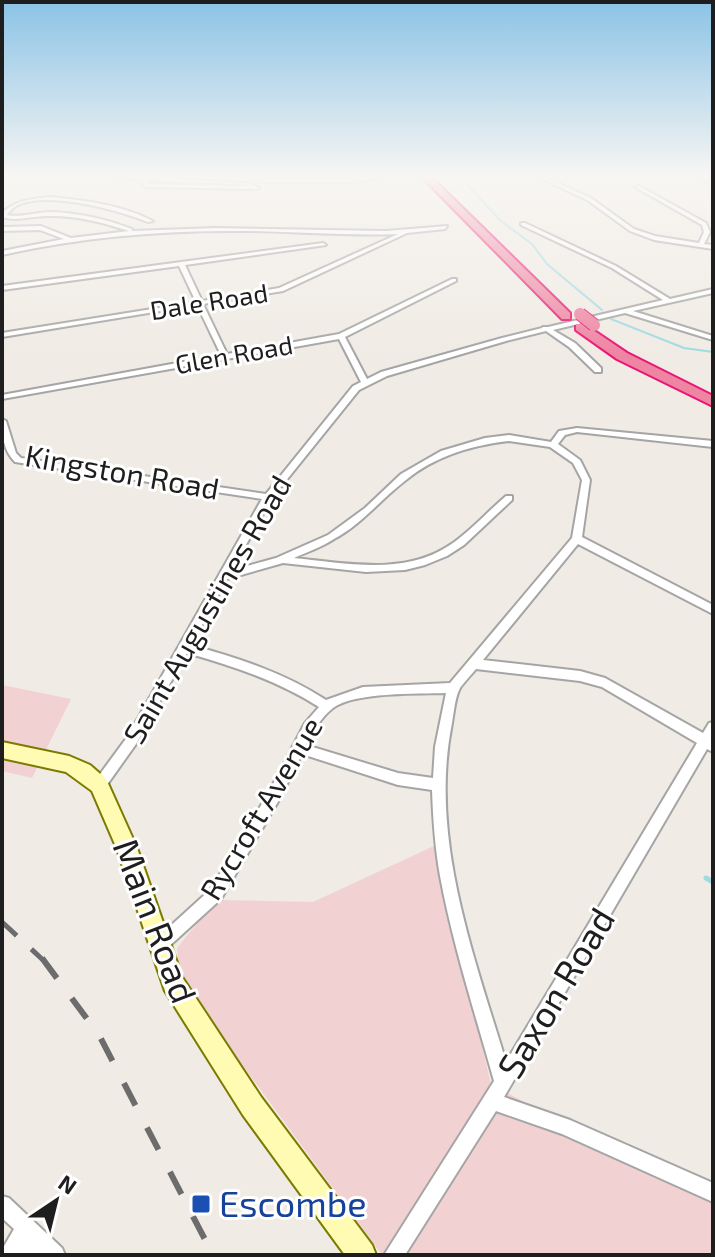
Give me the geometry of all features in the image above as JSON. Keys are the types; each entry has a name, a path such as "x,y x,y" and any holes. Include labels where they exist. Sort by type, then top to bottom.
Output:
{"highway":[{"path":"485,236 566,316 585,322 713,390"},
{"path":"497,236 622,356 713,402"}],"main road":[{"path":"2,750 69,764 99,785"},
{"name":"Main Road","path":"99,785 127,848 173,983 191,1016 252,1106 362,1255"}],"street":[{"path":"60,236 70,240"},
{"path":"2,253 105,236"},
{"name":"Dale Road","path":"2,335 289,288 398,236"},
{"path":"548,236 614,267 667,300"},
{"path":"648,236 713,247"},
{"path":"701,245 705,236"},
{"path":"2,288 323,245"},
{"path":"181,264 225,357"},
{"name":"Glen Road","path":"2,397 341,336 454,280"},
{"name":"Saint Augustines Road","path":"99,785 132,740 268,497 346,400 365,382 429,360 545,328 713,291"},
{"path":"625,311 713,338"},
{"path":"545,328 572,345 598,370"},
{"path":"341,336 365,382"},
{"name":"Kingston Road","path":"2,421 12,454 18,460 268,497"},
{"path":"553,445 562,433 577,430 713,444"},
{"path":"222,577 280,560 308,548 349,525 404,476 429,459 461,447 509,438 553,445 577,462 586,480 577,539 453,688 441,749 442,844 449,888 503,1082"},
{"path":"280,560 375,570 419,565 445,553 509,498"},
{"path":"577,539 713,610"},
{"path":"183,647 267,675 307,693 326,706"},
{"path":"475,664 580,676 605,683 708,744"},
{"name":"Rycroft Avenue","path":"160,945 216,894 309,727 326,706 363,692 453,688"},
{"name":"Saxon Road","path":"394,1255 492,1101 708,744 713,727"},
{"path":"299,748 398,779 440,785"},
{"path":"492,1101 543,1117 713,1193"},
{"path":"2,1205 31,1241 55,1255"},
{"path":"10,1255 31,1241"}],"shaded area":[{"path":"2,685 71,699 32,778 2,771"},
{"path":"434,846 491,1084 713,1204 713,1255 382,1255 180,980 177,948 216,900 313,902"}],"waterway":[{"path":"521,236 532,244 547,264 602,310"},
{"path":"611,319 684,348 713,352"},
{"path":"706,878 713,882"}],"railway":[{"path":"2,922 43,960"},
{"path":"42,958 99,1035 213,1255"}],"place":[{"name":"Escombe","path":"201,1204"}]}
